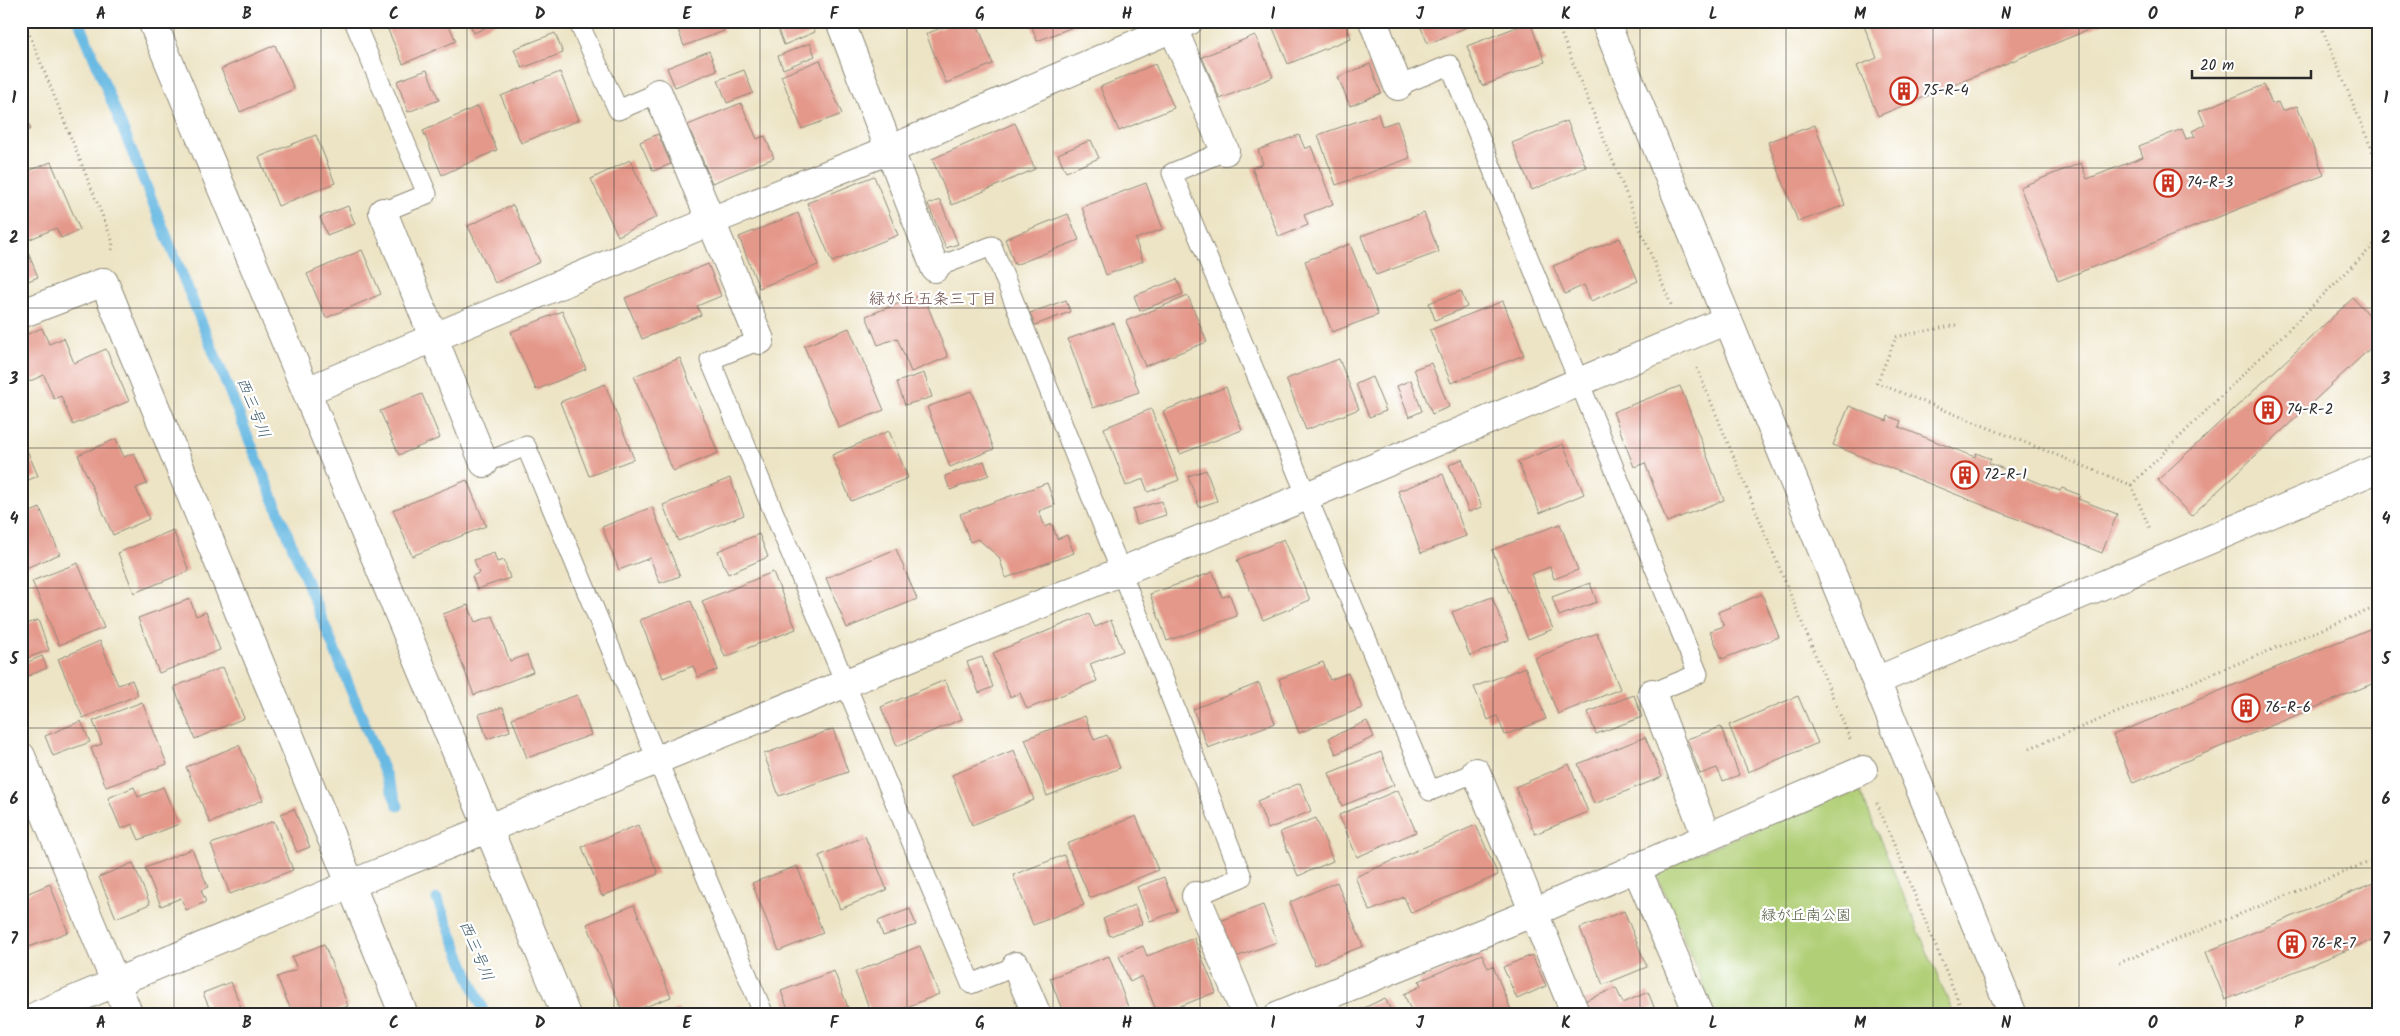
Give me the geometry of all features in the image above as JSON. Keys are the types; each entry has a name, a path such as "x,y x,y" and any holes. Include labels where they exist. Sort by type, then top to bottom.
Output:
{"street":[{"path":"152,21 566,1015"},
{"path":"840,21 935,268"},
{"path":"1373,21 1398,86"},
{"path":"1605,21 2012,1015"},
{"path":"307,391 712,221 889,150 1177,24 1225,151"},
{"path":"658,93 760,340"},
{"path":"383,212 484,463"},
{"path":"21,314 104,282 349,885 404,1015"},
{"path":"38,1015 349,885 658,762 1307,496 1727,320"},
{"path":"1876,681 2379,468"},
{"path":"1652,693 1706,836"},
{"path":"21,756 129,1015"},
{"path":"1279,1015 1532,913 1706,836 1863,770"},
{"path":"1476,772 1532,913 1576,1015"},
{"path":"1636,867 1699,1015"},
{"path":"1196,896 1246,1015"},
{"path":"1016,966 1037,1015"}],"lane":[{"path":"354,21 427,194 383,212"},
{"path":"578,21 618,110 658,93"},
{"path":"1398,86 1450,65 1698,674 1652,693"},
{"path":"1225,151 1172,173 1430,791 1476,772"},
{"path":"935,268 992,246 1242,877 1196,896"},
{"path":"760,340 710,360 971,984 1016,966"},
{"path":"484,463 526,446 764,1015"}],"path":[{"path":"24,21 113,242 104,282"},
{"path":"1556,21 1684,337 1964,1015"},
{"path":"2319,21 2379,167"},
{"path":"2131,485 2379,240"},
{"path":"1956,325 1896,337 1877,383 2131,485 2164,559"},
{"path":"2030,748 2379,606"},
{"path":"2119,963 2379,858"}],"green space":[{"name":"緑が丘南公園","path":"1858,787 1954,1015 1716,1015 1655,871"}],"building":[{"path":"384,21 447,21 456,41 403,64"},
{"path":"468,21 499,21 474,33"},
{"path":"675,21 720,21 724,31 684,46"},
{"path":"797,21 811,21 815,32 784,45 778,29"},
{"path":"958,21 976,21 993,64 946,83 926,34"},
{"path":"1030,21 1088,21 1037,41"},
{"path":"1270,21 1345,21 1351,38 1288,64"},
{"path":"1418,21 1467,21 1469,26 1428,44"},
{"name":"75-R-4","path":"1875,21 1904,21 1907,30 1927,21 2110,21 1878,116 1857,66 1877,58 1864,26"},
{"path":"1530,22 1545,62 1482,86 1467,46"},
{"path":"555,33 563,53 522,68 514,49"},
{"path":"1255,35 1273,77 1220,99 1202,57"},
{"path":"810,43 815,56 783,69 778,56"},
{"path":"275,45 294,89 240,112 221,69"},
{"path":"709,51 717,70 675,87 667,68"},
{"path":"820,60 842,114 802,129 781,76"},
{"path":"1155,64 1174,108 1119,131 1100,87"},
{"path":"1370,64 1381,93 1350,106 1338,77"},
{"path":"427,70 439,100 408,112 397,81"},
{"path":"744,70 753,93 727,103 718,80"},
{"path":"560,72 579,120 521,143 501,96"},
{"name":"74-R-3","path":"2264,85 2272,104 2278,102 2282,111 2297,106 2324,175 2058,281 2020,187 2081,163 2087,179 2143,157 2139,146 2182,129 2186,139 2195,136 2192,131 2205,125 2199,111"},
{"path":"741,103 757,139 765,136 774,158 712,183 688,125"},
{"path":"478,106 497,150 442,175 423,131"},
{"path":"21,107 31,129 21,133"},
{"path":"1378,114 1382,126 1397,121 1410,158 1336,185 1318,135"},
{"path":"1567,121 1586,167 1532,190 1512,143"},
{"path":"1015,123 1035,169 952,205 932,159"},
{"path":"1815,125 1845,205 1798,222 1768,142"},
{"path":"658,134 671,164 653,171 640,142"},
{"path":"316,135 335,183 278,206 259,157"},
{"path":"1299,135 1305,149 1311,146 1333,204 1304,215 1308,225 1279,237 1252,168 1263,164 1258,150"},
{"path":"1091,140 1099,158 1066,172 1058,154"},
{"path":"630,160 657,217 618,236 591,179"},
{"path":"51,162 80,230 61,238 56,228 21,243 21,174"},
{"path":"874,176 898,235 832,262 807,203"},
{"path":"1146,183 1163,229 1135,239 1143,261 1106,275 1082,207"},
{"path":"940,200 958,244 946,248 928,204"},
{"path":"513,205 540,262 495,283 468,226"},
{"path":"348,206 355,224 327,235 320,217"},
{"path":"798,213 818,265 759,288 739,237"},
{"path":"1424,213 1439,252 1376,275 1361,236"},
{"path":"1068,214 1079,240 1015,265 1005,239"},
{"path":"1620,238 1638,281 1591,301 1584,285 1565,294 1553,266"},
{"path":"1350,244 1378,315 1332,332 1305,261"},
{"path":"27,250 38,277 21,284 21,252"},
{"path":"362,250 381,294 326,318 307,274"},
{"path":"708,264 721,296 697,306 701,315 642,339 625,298"},
{"path":"1177,279 1183,294 1140,311 1134,296"},
{"path":"1461,291 1467,307 1435,320 1429,303"},
{"path":"923,294 948,357 911,372 897,338 878,345 866,316"},
{"path":"1188,296 1207,342 1145,366 1126,321"},
{"name":"74-R-2","path":"2353,298 2379,325 2379,340 2191,516 2158,480"},
{"path":"1066,300 1070,312 1035,325 1030,313"},
{"path":"1503,301 1524,355 1451,383 1430,330"},
{"path":"562,311 586,369 536,390 511,332"},
{"path":"1114,323 1139,392 1093,408 1068,339"},
{"path":"42,328 49,344 64,338 74,363 106,349 129,401 73,425 61,396 54,399 44,375 21,385 21,337"},
{"path":"849,328 884,410 839,428 804,346"},
{"path":"680,358 718,453 673,471 634,376"},
{"path":"1339,359 1359,409 1306,430 1286,379"},
{"path":"1431,363 1449,407 1432,414 1414,369"},
{"path":"924,373 932,397 905,405 897,382"},
{"path":"1372,377 1386,411 1369,417 1356,384"},
{"path":"1411,380 1422,411 1409,417 1397,386"},
{"path":"605,384 634,459 589,476 560,402"},
{"path":"1680,386 1724,500 1667,522 1645,463 1634,467 1613,412"},
{"path":"1226,387 1242,430 1180,454 1163,411"},
{"path":"972,391 994,449 950,467 927,407"},
{"path":"422,394 440,438 399,455 380,411"},
{"name":"72-R-1","path":"1849,406 1887,421 1888,416 1901,421 1899,427 1975,457 1976,453 1991,459 1989,463 2060,491 2062,488 2080,495 2078,499 2117,514 2102,553 1833,445"},
{"path":"1151,409 1179,480 1148,492 1143,479 1126,486 1104,428"},
{"path":"889,431 908,478 851,501 832,455"},
{"path":"21,436 38,476 21,483"},
{"path":"116,439 124,457 134,453 147,484 136,488 149,519 113,535 78,455"},
{"path":"1563,444 1584,494 1540,513 1518,462"},
{"path":"1462,459 1482,507 1469,512 1449,465"},
{"path":"984,461 989,475 950,490 945,476"},
{"path":"1206,470 1217,501 1199,507 1188,476"},
{"path":"1443,474 1466,536 1421,553 1398,491"},
{"path":"730,478 744,515 678,541 663,505"},
{"path":"467,480 486,526 412,556 393,510"},
{"path":"1047,483 1055,505 1039,511 1045,527 1052,524 1057,539 1067,535 1074,553 1006,578 999,557 978,539 970,542 960,514"},
{"path":"1162,501 1166,515 1137,524 1133,509"},
{"path":"652,507 680,576 660,583 650,558 619,570 602,527"},
{"path":"40,508 60,554 21,570 21,516"},
{"path":"1560,524 1578,570 1554,579 1550,567 1531,574 1553,629 1528,639 1492,550"},
{"path":"173,530 189,571 134,593 118,553"},
{"path":"759,534 768,557 728,574 718,551"},
{"path":"1284,539 1310,600 1263,620 1237,560"},
{"path":"896,549 917,599 847,628 826,578"},
{"path":"494,553 497,562 504,560 510,578 477,589 472,576 479,573 474,560"},
{"path":"78,563 104,628 59,645 32,581"},
{"path":"773,572 796,629 725,657 702,601"},
{"path":"1213,572 1222,597 1230,595 1237,616 1167,641 1150,594"},
{"path":"1590,583 1597,602 1559,616 1552,597"},
{"path":"1762,594 1779,637 1722,659 1710,631 1724,626 1718,612"},
{"path":"1492,597 1509,640 1470,656 1452,612"},
{"path":"190,599 196,616 206,612 220,650 159,673 138,618"},
{"path":"691,601 718,670 698,677 693,666 663,678 640,620"},
{"path":"468,605 475,622 493,616 510,661 527,655 533,672 474,695 443,614"},
{"path":"1089,614 1095,627 1111,620 1123,651 1090,664 1097,681 1027,709 1020,693 1010,697 993,653"},
{"path":"38,620 49,650 22,660 21,626"},
{"name":"76-R-6","path":"2379,625 2379,681 2133,783 2113,735"},
{"path":"1597,633 1620,689 1558,714 1535,658"},
{"path":"100,641 118,685 132,680 138,695 83,718 58,659"},
{"path":"42,656 47,668 21,679 21,665"},
{"path":"982,657 993,687 979,693 967,662"},
{"path":"1323,662 1330,680 1348,673 1362,708 1299,733 1279,679"},
{"path":"223,667 244,718 195,739 174,687"},
{"path":"1525,667 1546,719 1505,735 1497,716 1488,720 1474,687"},
{"path":"945,680 962,719 897,746 881,707"},
{"path":"1259,683 1275,723 1208,748 1193,709"},
{"path":"577,695 591,735 527,758 512,718"},
{"path":"1634,695 1642,717 1596,734 1588,712"},
{"path":"1798,696 1818,743 1748,772 1729,725"},
{"path":"142,702 167,764 106,787 91,748 102,744 93,721"},
{"path":"503,707 510,731 487,739 479,714"},
{"path":"1085,716 1094,740 1107,735 1120,768 1047,796 1025,739"},
{"path":"81,721 90,742 53,756 45,736"},
{"path":"1367,721 1374,737 1336,754 1329,738"},
{"path":"1721,727 1739,775 1723,781 1717,768 1700,774 1687,739"},
{"path":"833,729 848,772 779,796 764,754"},
{"path":"1645,737 1662,777 1594,804 1578,764"},
{"path":"239,745 263,800 210,823 186,767"},
{"path":"1014,750 1034,800 972,825 952,775"},
{"path":"1381,752 1394,785 1342,806 1329,773"},
{"path":"1569,764 1588,812 1535,834 1515,787"},
{"path":"1300,783 1311,811 1268,829 1257,801"},
{"path":"134,787 138,797 163,787 179,824 139,840 132,824 121,829 108,798"},
{"path":"1398,790 1416,832 1357,857 1339,815"},
{"path":"294,809 310,847 297,852 281,814"},
{"path":"1136,816 1158,870 1090,898 1067,844"},
{"path":"1316,818 1333,861 1298,876 1280,832"},
{"path":"274,821 293,870 230,894 211,844"},
{"path":"638,825 658,874 602,896 582,847"},
{"path":"1476,825 1498,875 1411,913 1404,897 1370,911 1355,877"},
{"path":"865,836 887,890 840,909 819,856"},
{"path":"192,849 208,887 201,890 206,902 186,910 181,898 161,906 145,868"},
{"path":"1064,855 1084,905 1033,925 1013,875"},
{"path":"133,863 150,904 116,918 99,877"},
{"path":"797,866 823,933 779,951 752,883"},
{"path":"1164,877 1177,911 1150,921 1137,887"},
{"name":"76-R-7","path":"2379,881 2379,937 2225,1000 2206,952"},
{"path":"1337,882 1363,946 1315,965 1290,902"},
{"path":"50,884 68,932 21,950 21,896"},
{"path":"634,905 671,997 624,1015 587,924"},
{"path":"1135,905 1142,924 1110,936 1103,919"},
{"path":"1263,905 1277,942 1233,958 1220,921"},
{"path":"910,909 916,925 883,936 878,921"},
{"path":"1624,911 1647,967 1603,985 1580,928"},
{"path":"1194,938 1216,992 1158,1015 1142,976 1130,982 1119,956 1143,946 1147,956"},
{"path":"324,944 348,1006 327,1015 293,1015 277,977 297,969 292,957"},
{"path":"920,946 939,994 887,1015 872,1015 855,972"},
{"path":"1482,954 1488,968 1493,966 1513,1015 1413,1015 1404,994 1421,986 1419,981"},
{"path":"1532,955 1546,986 1517,999 1503,967"},
{"path":"1109,956 1128,1007 1109,1015 1064,1015 1050,978"},
{"path":"834,971 851,1015 790,1015 781,991"},
{"path":"231,982 244,1015 204,1015 211,1012 203,993"},
{"path":"1616,988 1623,1003 1648,992 1654,1007 1636,1015 1589,1015 1584,1001"},
{"path":"1385,998 1393,1015 1349,1015"},
{"path":"679,1009 681,1015 663,1015"}],"waterway":[{"name":"西三号川","path":"79,21 398,806"},
{"name":"西三号川","path":"437,899 485,1015"}],"place":[{"name":"75-R-4","path":"1904,91"},
{"name":"74-R-3","path":"2168,183"},
{"name":"74-R-2","path":"2268,410"},
{"name":"72-R-1","path":"1965,475"},
{"name":"76-R-6","path":"2246,708"},
{"name":"76-R-7","path":"2292,944"}],"district":[{"name":"緑が丘五条三丁目","path":"933,299"}]}
